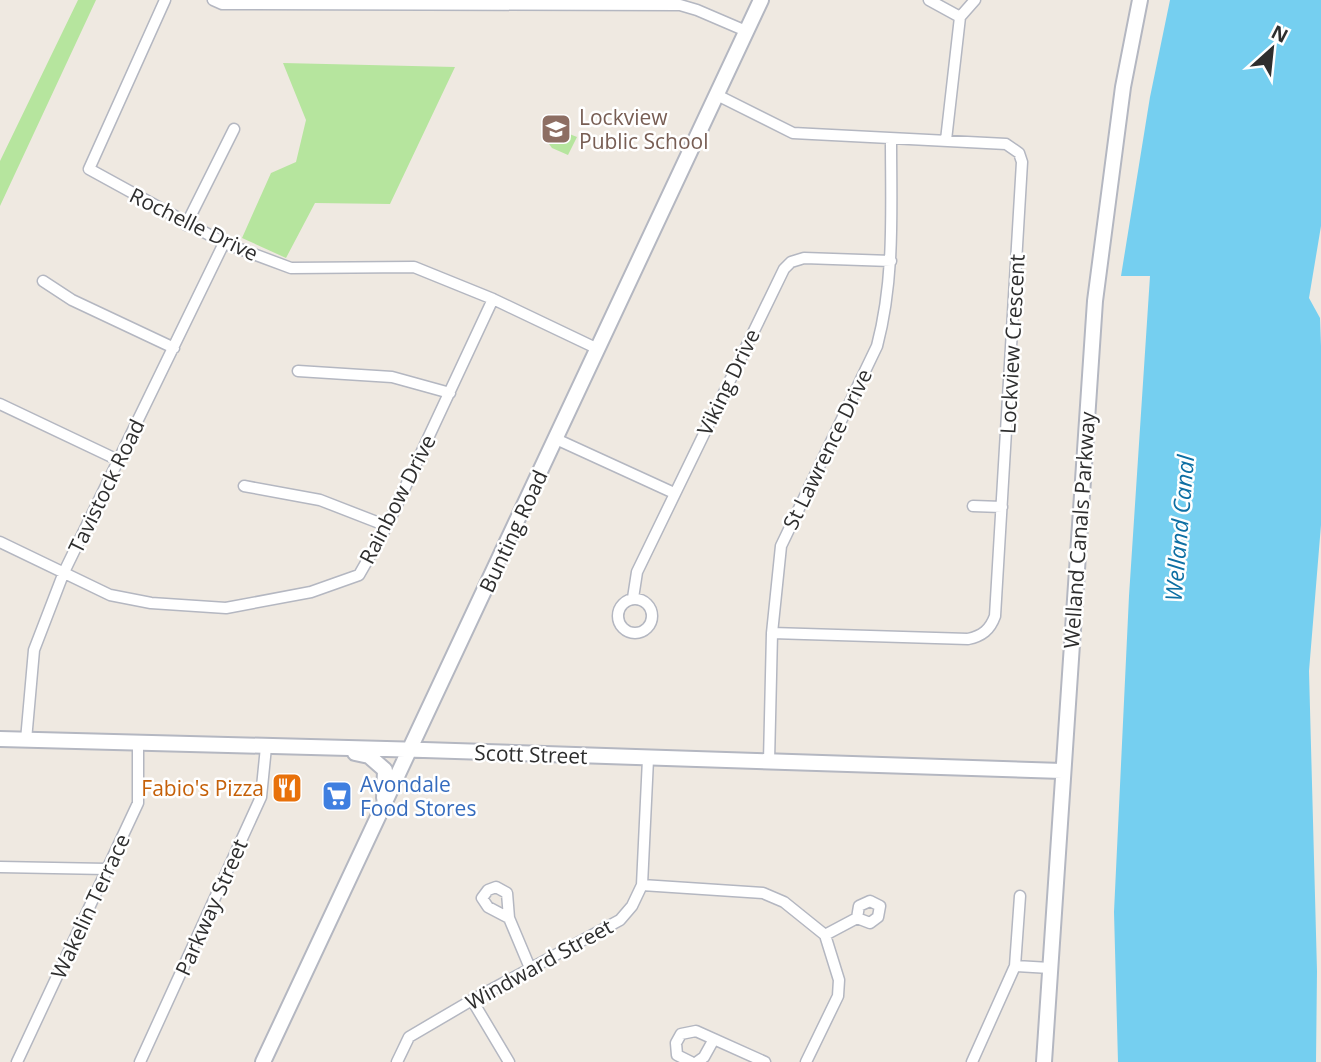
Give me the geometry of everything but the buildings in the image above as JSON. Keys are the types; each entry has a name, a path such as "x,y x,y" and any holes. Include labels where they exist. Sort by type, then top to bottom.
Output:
{"main road":[{"name":"Bunting Road","path":"263,1062 761,0"},
{"name":"Welland Canals Parkway","path":"1044,1062 1095,301 1123,87 1140,0"},
{"name":"Scott Street","path":"0,739 411,749 1062,771"},
{"path":"331,749 369,756 379,763 385,770 384,803"}],"street":[{"name":"Rochelle Drive","path":"165,0 89,169 186,225 224,243 291,268 414,267 493,299 598,349"},
{"path":"213,0 222,4 560,2 680,5 697,9 746,31"},
{"path":"929,0 960,17"},
{"path":"946,140 960,17 975,0"},
{"name":"Lockview Crescent","path":"717,95 793,133 1006,144 1019,153 1022,162 995,616 992,624 980,637 968,639 772,633"},
{"path":"186,225 234,129"},
{"name":"St Lawrence Drive","path":"769,761 772,633 781,546 877,346 886,311 891,261 891,139"},
{"name":"Tavistock Road","path":"26,740 34,650 64,572 224,243"},
{"name":"Viking Drive","path":"633,598 637,572 784,269 791,262 804,258 891,261"},
{"path":"43,281 72,300 174,348"},
{"name":"Rainbow Drive","path":"0,542 110,595 151,603 226,608 311,592 359,575 387,526 493,299"},
{"path":"298,371 392,377 450,393"},
{"path":"0,404 118,460"},
{"path":"556,439 674,493"},
{"path":"244,486 320,500 387,526"},
{"path":"973,506 1002,507"},
{"name":"Wakelin Terrace","path":"17,1062 138,803 138,744"},
{"name":"Parkway Street","path":"140,1062 261,797 266,747"},
{"name":"Windward Street","path":"397,1062 409,1037 620,920 632,906 642,886 648,759"},
{"path":"0,867 107,869"},
{"path":"642,886 763,894 784,902 825,935 839,980 838,996 806,1062"},
{"path":"972,1062 1014,967 1020,896"},
{"path":"509,918 530,968"},
{"path":"825,935 857,918"},
{"path":"1014,967 1050,968"},
{"path":"472,1000 509,1062"},
{"path":"691,1062 677,1055 676,1043 681,1034 696,1031 765,1062"},
{"path":"697,1062 704,1057 714,1039"}],"green space":[{"path":"78,0 96,0 0,206 0,161"},
{"path":"283,63 455,67 390,204 315,203 286,258 242,238 271,173 296,162 306,120"},
{"path":"557,129 577,137 568,155 549,144"}],"water":[{"name":"Welland Canal","path":"1170,0 1321,0 1321,226 1309,298 1320,318 1321,346 1321,525 1309,671 1317,971 1316,1062 1118,1062 1114,912 1129,596 1150,276 1121,276 1150,97"}],"place":[{"name":"Lockview Public School","path":"556,129"},
{"name":"Fabio's Pizza","path":"287,788"},
{"name":"Avondale Food Stores","path":"337,796"}]}
